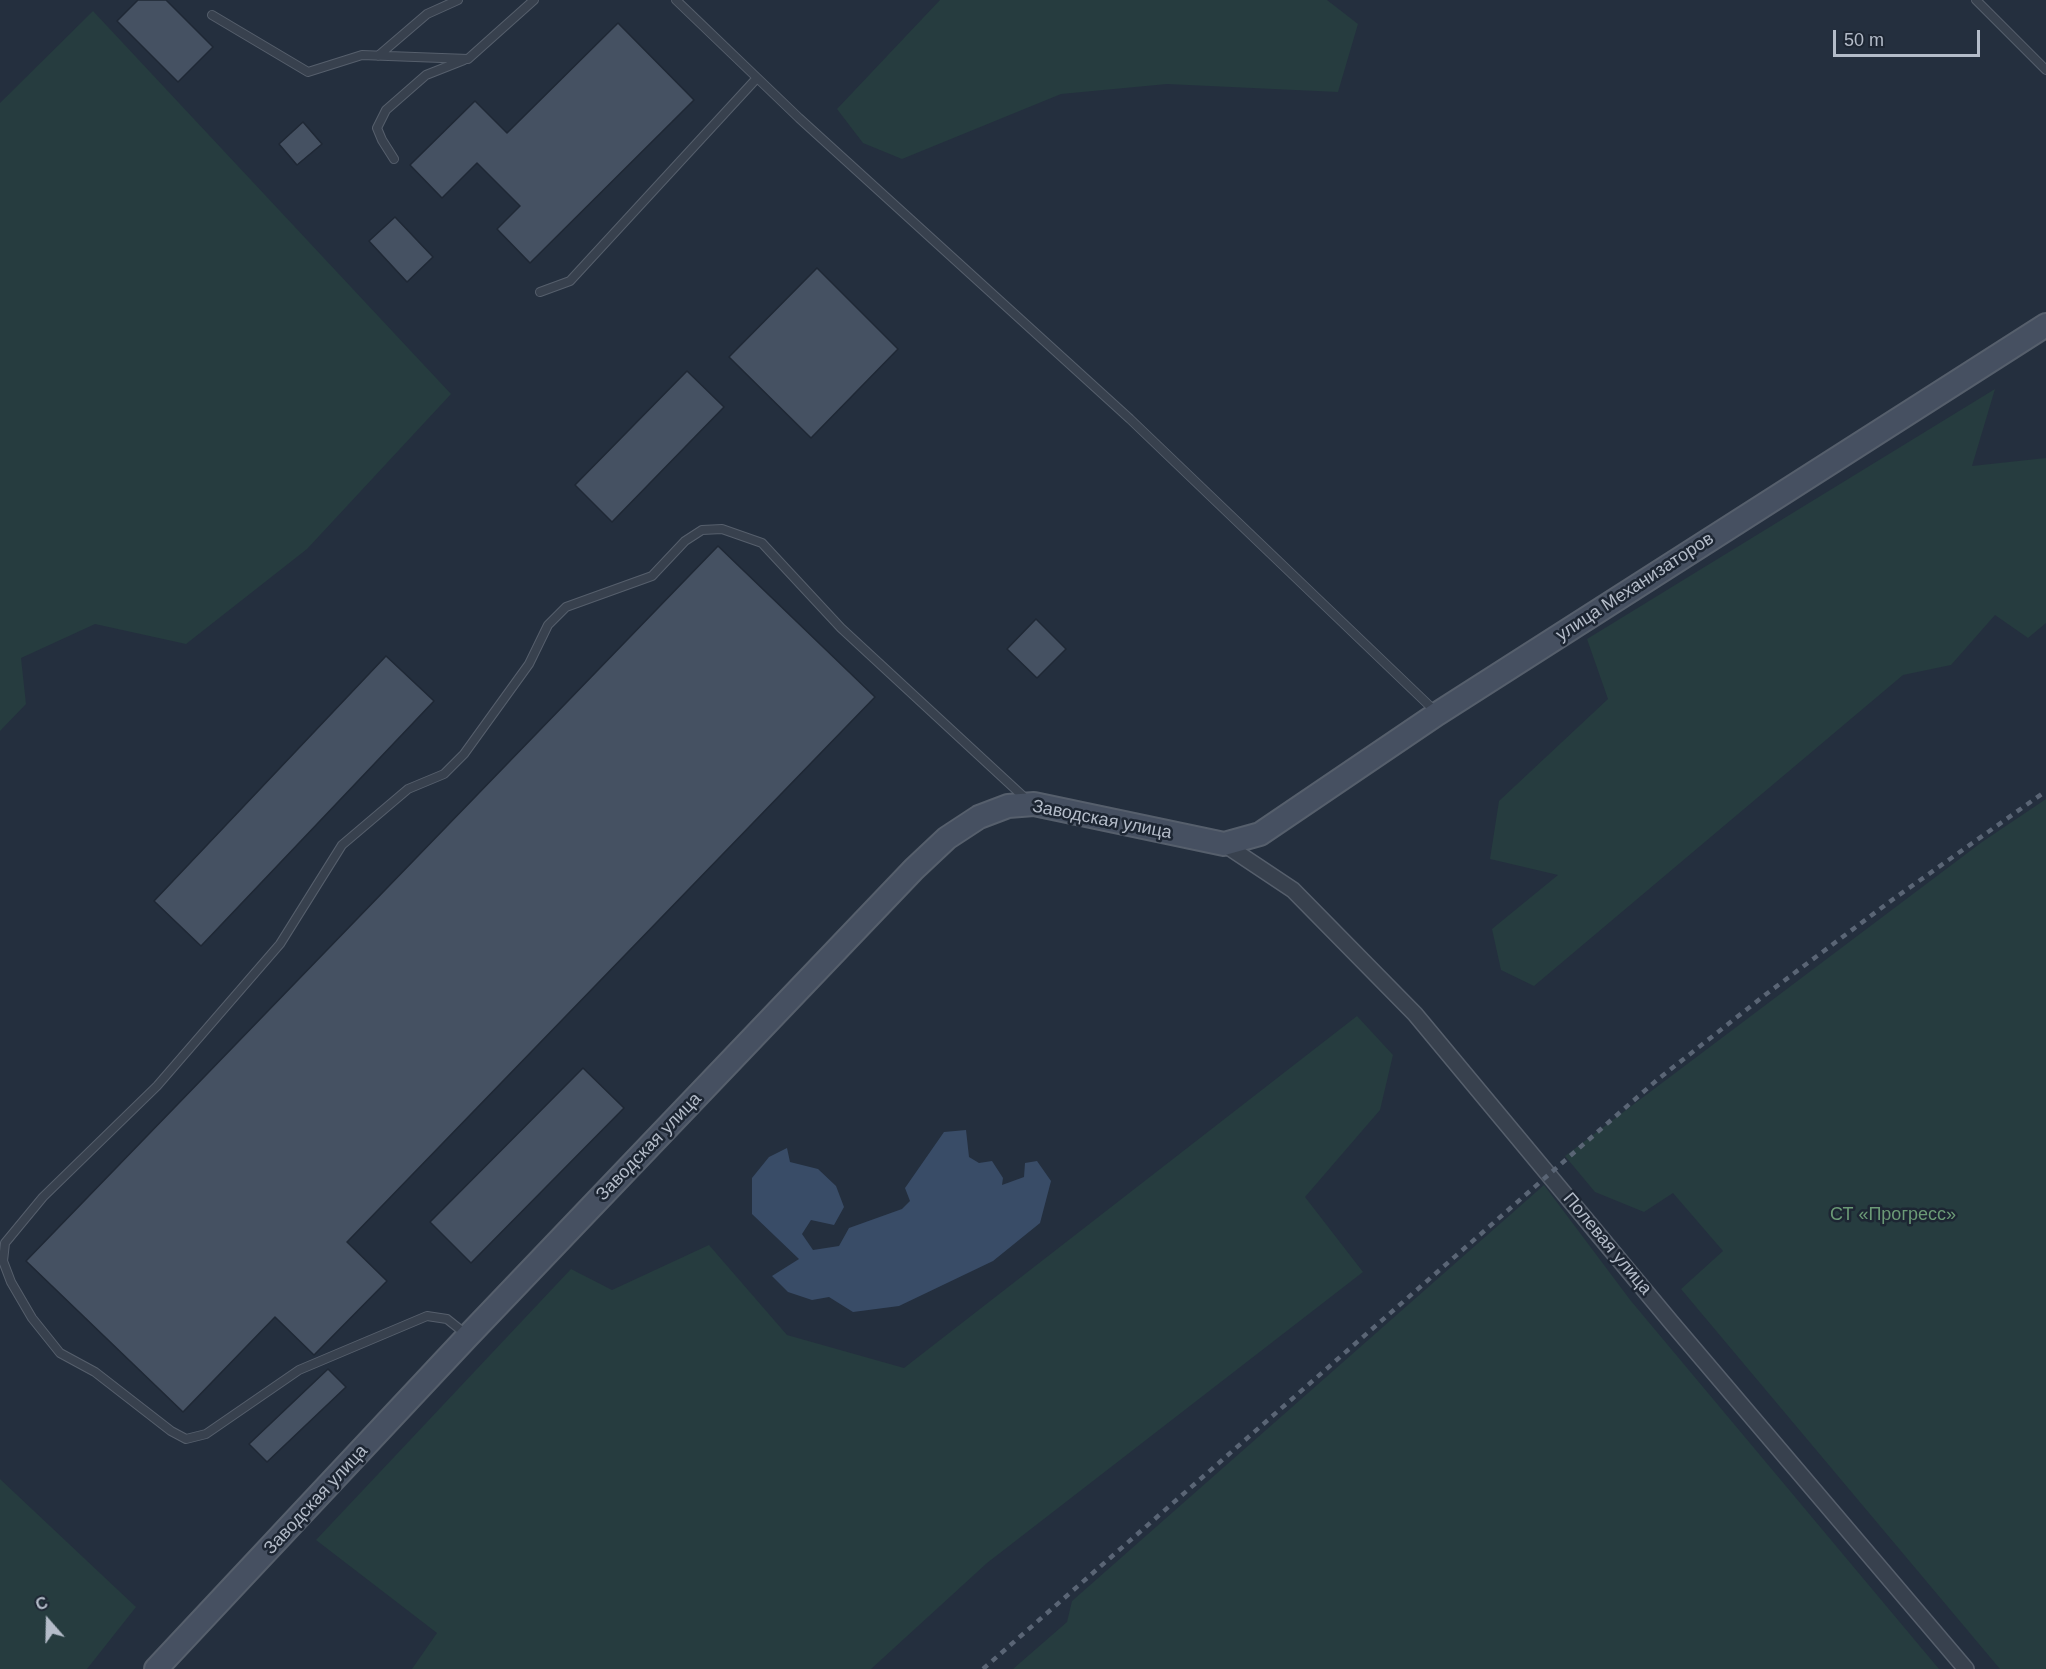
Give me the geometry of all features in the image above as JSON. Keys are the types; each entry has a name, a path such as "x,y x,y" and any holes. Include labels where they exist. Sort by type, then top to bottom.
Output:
{"street":[{"name":"улица Механизаторов","path":"1224,844 1260,834 1437,714 2046,325"},
{"name":"Заводская улица","path":"156,1669 468,1336 914,869 947,838 979,818 1008,806 1034,804 1224,844"},
{"name":"Полевая улица","path":"1224,844 1293,890 1415,1014 1679,1331 1966,1669"}],"lane":[{"path":"378,56 427,14 458,0"},
{"path":"394,159 381,140 377,128 386,110 426,75 468,59 534,0"},
{"path":"676,0 1130,419 1437,714"},
{"path":"1976,0 2046,70"},
{"path":"212,15 308,72 362,55 468,59"},
{"path":"540,292 570,281 758,78"},
{"path":"468,1336 447,1319 427,1316 299,1371 206,1434 186,1439 171,1431 95,1372 60,1353 32,1318 11,1282 3,1261 5,1243 43,1197 157,1086 280,944 342,845 408,789 444,774 464,754 529,664 548,625 566,607 652,576 685,541 702,530 722,529 762,543 841,628 1013,788 1034,804"}],"green space":[{"path":"940,0 1327,0 1358,24 1338,92 1167,84 1061,94 902,159 863,143 837,109"},
{"path":"93,11 451,394 307,549 186,644 95,624 21,658 26,704 0,731 0,103"},
{"path":"1995,389 1972,466 2046,458 2046,623 2028,638 1995,615 1951,665 1903,675 1534,986 1501,970 1492,929 1558,875 1490,859 1499,801 1608,699 1587,639"},
{"name":"СТ «Прогресс»","path":"2046,799 2046,1669 2000,1669 1681,1289 1723,1251 1673,1193 1644,1212 1595,1192 1565,1156 1982,842"},
{"path":"1357,1016 1393,1055 1380,1110 1305,1197 1363,1272 987,1563 871,1669 412,1669 437,1633 316,1540 571,1269 612,1290 709,1245 787,1335 904,1368"},
{"path":"1544,1185 1631,1301 1939,1669 1013,1669 1067,1622 1072,1601"},
{"path":"0,1479 136,1607 87,1669 0,1669"}],"water":[{"path":"966,1130 969,1157 979,1163 992,1161 1003,1178 1002,1185 1024,1177 1025,1163 1037,1161 1051,1181 1040,1223 993,1261 899,1306 853,1312 829,1297 812,1300 788,1292 772,1276 799,1259 752,1214 752,1178 769,1157 787,1148 790,1162 818,1169 836,1186 844,1207 834,1225 811,1220 802,1234 813,1250 839,1246 849,1228 902,1209 910,1201 905,1188 944,1132"}],"building":[{"path":"138,0 166,0 213,47 178,82 117,21"},
{"path":"618,23 694,100 530,263 497,229 520,206 477,163 442,198 410,165 475,101 507,133"},
{"path":"303,122 322,144 297,165 279,144"},
{"path":"395,217 433,257 407,282 369,241"},
{"path":"817,268 898,349 811,438 729,357"},
{"path":"687,371 724,407 612,522 575,485"},
{"path":"718,546 875,697 347,1242 387,1281 314,1355 275,1317 183,1412 26,1261"},
{"path":"1036,619 1066,649 1037,678 1007,649"},
{"path":"386,656 434,701 201,946 154,901"},
{"path":"583,1068 624,1108 471,1263 430,1222"},
{"path":"328,1369 346,1387 267,1462 249,1444"}],"railway":[{"path":"983,1669 1657,1080 1765,995 1892,900 2046,791"}]}
